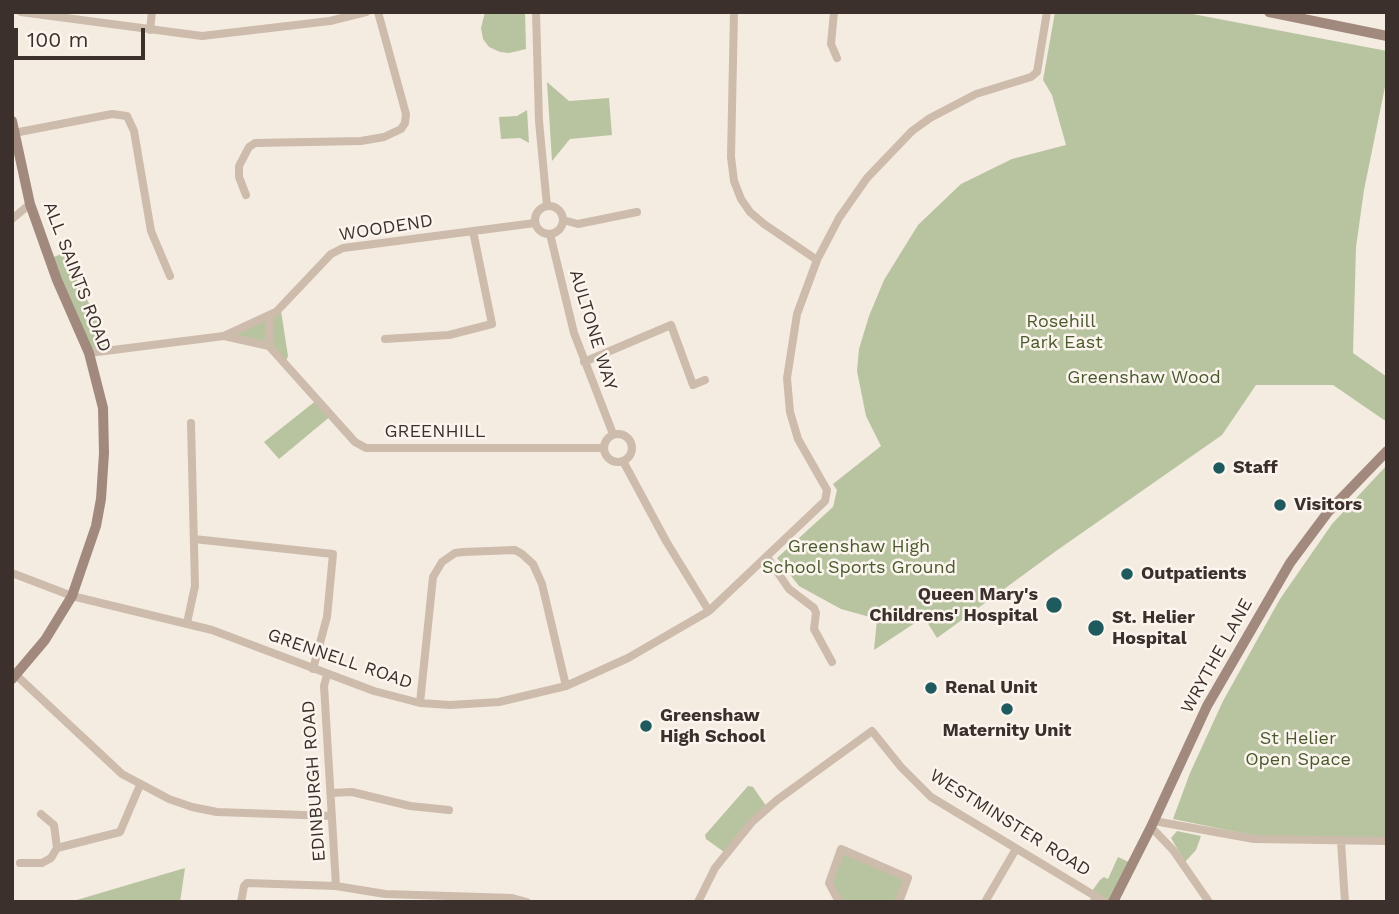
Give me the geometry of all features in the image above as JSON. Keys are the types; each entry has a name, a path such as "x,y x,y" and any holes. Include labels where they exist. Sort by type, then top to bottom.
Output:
{"main road":[{"path":"1269,12 1387,36"},
{"name":"ALL SAINTS ROAD","path":"13,127 30,204 57,280 89,354 103,408 103,477 96,526 72,596 45,640 14,677"},
{"name":"WRYTHE LANE","path":"1113,902 1153,824 1207,706 1290,563 1328,512 1387,451"}],"street":[{"path":"21,12 202,36 330,21 366,12"},
{"path":"150,30 152,12"},
{"path":"246,195 239,177 239,166 248,147 256,143 361,141 384,137 401,129 406,114 378,12"},
{"path":"536,12 539,121 547,206"},
{"path":"734,12 731,157 734,181 750,212 817,260 839,218 867,178 912,131 930,118 976,94 1031,77 1037,72 1047,12"},
{"path":"834,12 831,44 837,58"},
{"path":"13,127 112,114 127,116 134,131 151,231 170,276"},
{"path":"12,219 30,204"},
{"path":"547,206 557,208 563,220 560,229 550,234 540,231 535,223 536,214 547,206"},
{"path":"563,220 578,224 637,212"},
{"name":"WOODEND","path":"89,354 224,336 269,317 336,250 535,223"},
{"path":"385,339 449,335 492,324 473,231"},
{"name":"AULTONE WAY","path":"550,234 571,322 584,362 613,434 622,433 632,442 630,456 623,461 610,459 604,448"},
{"name":"GRENNELL ROAD","path":"12,573 72,596 187,623 374,691 420,703 450,705 499,702 566,686 628,658 709,611 825,501 827,493 798,439 790,412 788,378 797,314 817,260"},
{"path":"269,317 269,346"},
{"path":"584,362 671,325 694,384 705,380"},
{"name":"WOODEND","path":"224,336 269,346"},
{"name":"GREENHILL","path":"269,346 355,442 366,448 604,448"},
{"path":"187,623 195,586 191,424"},
{"path":"604,448 606,440 613,434"},
{"name":"AULTONE WAY","path":"623,461 666,541 709,611"},
{"path":"194,539 333,554 327,617 313,668"},
{"path":"420,703 433,577 442,562 463,552 515,551 533,564 542,584 566,686"},
{"path":"767,557 789,589 814,607 814,629 832,662"},
{"name":"EDINBURGH ROAD","path":"327,674 324,686 336,886"},
{"path":"14,677 107,761 140,785 169,799 217,812 332,816"},
{"name":"WESTMINSTER ROAD","path":"698,902 715,867 751,822 777,800 872,732 931,797 1105,902"},
{"path":"57,848 120,832 140,785"},
{"path":"331,793 352,792 410,806 449,810"},
{"path":"20,863 42,863 51,858 57,848 54,825 41,814"},
{"path":"1153,824 1254,839 1387,841"},
{"path":"1153,824 1209,902"},
{"path":"1340,842 1345,902"},
{"path":"839,902 829,883 841,849 908,878 899,902"},
{"path":"985,902 1016,849"},
{"path":"241,902 247,883 336,886 384,898 483,896 527,902"}],"green space":[{"path":"485,12 525,12 526,49 509,53 489,47 483,39 481,28"},
{"name":"Rosehill Park East","path":"1055,12 1182,12 1387,51 1387,77 1364,190 1356,247 1353,353 1387,377 1387,422 1333,385 1256,385 1222,435 937,638 924,617 874,650 877,619 841,609 799,586 777,558 833,507 837,490 833,484 881,446 866,416 857,371 859,349 884,280 918,225 961,184 1012,159 1066,145 1052,95 1043,80"},
{"path":"547,82 569,101 609,98 612,135 570,139 552,161"},
{"path":"527,110 529,143 520,138 501,139 499,117 517,116"},
{"path":"69,251 77,280 96,317 106,349 90,351 51,258"},
{"path":"281,311 288,356 286,361 271,344 230,335"},
{"path":"318,399 332,415 279,459 264,442"},
{"name":"St Helier Open Space","path":"1387,465 1387,838 1261,837 1173,819 1190,773 1223,701 1280,599 1332,524"},
{"path":"748,786 753,787 767,807 724,852 706,839 705,835"},
{"path":"1177,831 1201,836 1196,850 1185,862 1171,838"},
{"path":"841,849 908,878 899,902 839,902 829,883"},
{"path":"1118,857 1131,863 1111,902 1089,902 1094,893 1092,891 1100,880 1104,877 1108,879"},
{"path":"185,868 180,902 70,902"}],"place":[{"name":"Staff","path":"1219,468"},
{"name":"Visitors","path":"1280,505"},
{"name":"Outpatients","path":"1127,574"},
{"name":"Queen Mary's Childrens' Hospital","path":"1054,605"},
{"name":"St. Helier Hospital","path":"1096,628"},
{"name":"Renal Unit","path":"931,688"},
{"name":"Maternity Unit","path":"1007,709"},
{"name":"Greenshaw High School","path":"646,726"}],"park label":[{"name":"Greenshaw Wood","path":"1144,378"},
{"name":"Greenshaw High School Sports Ground","path":"859,557"}]}
